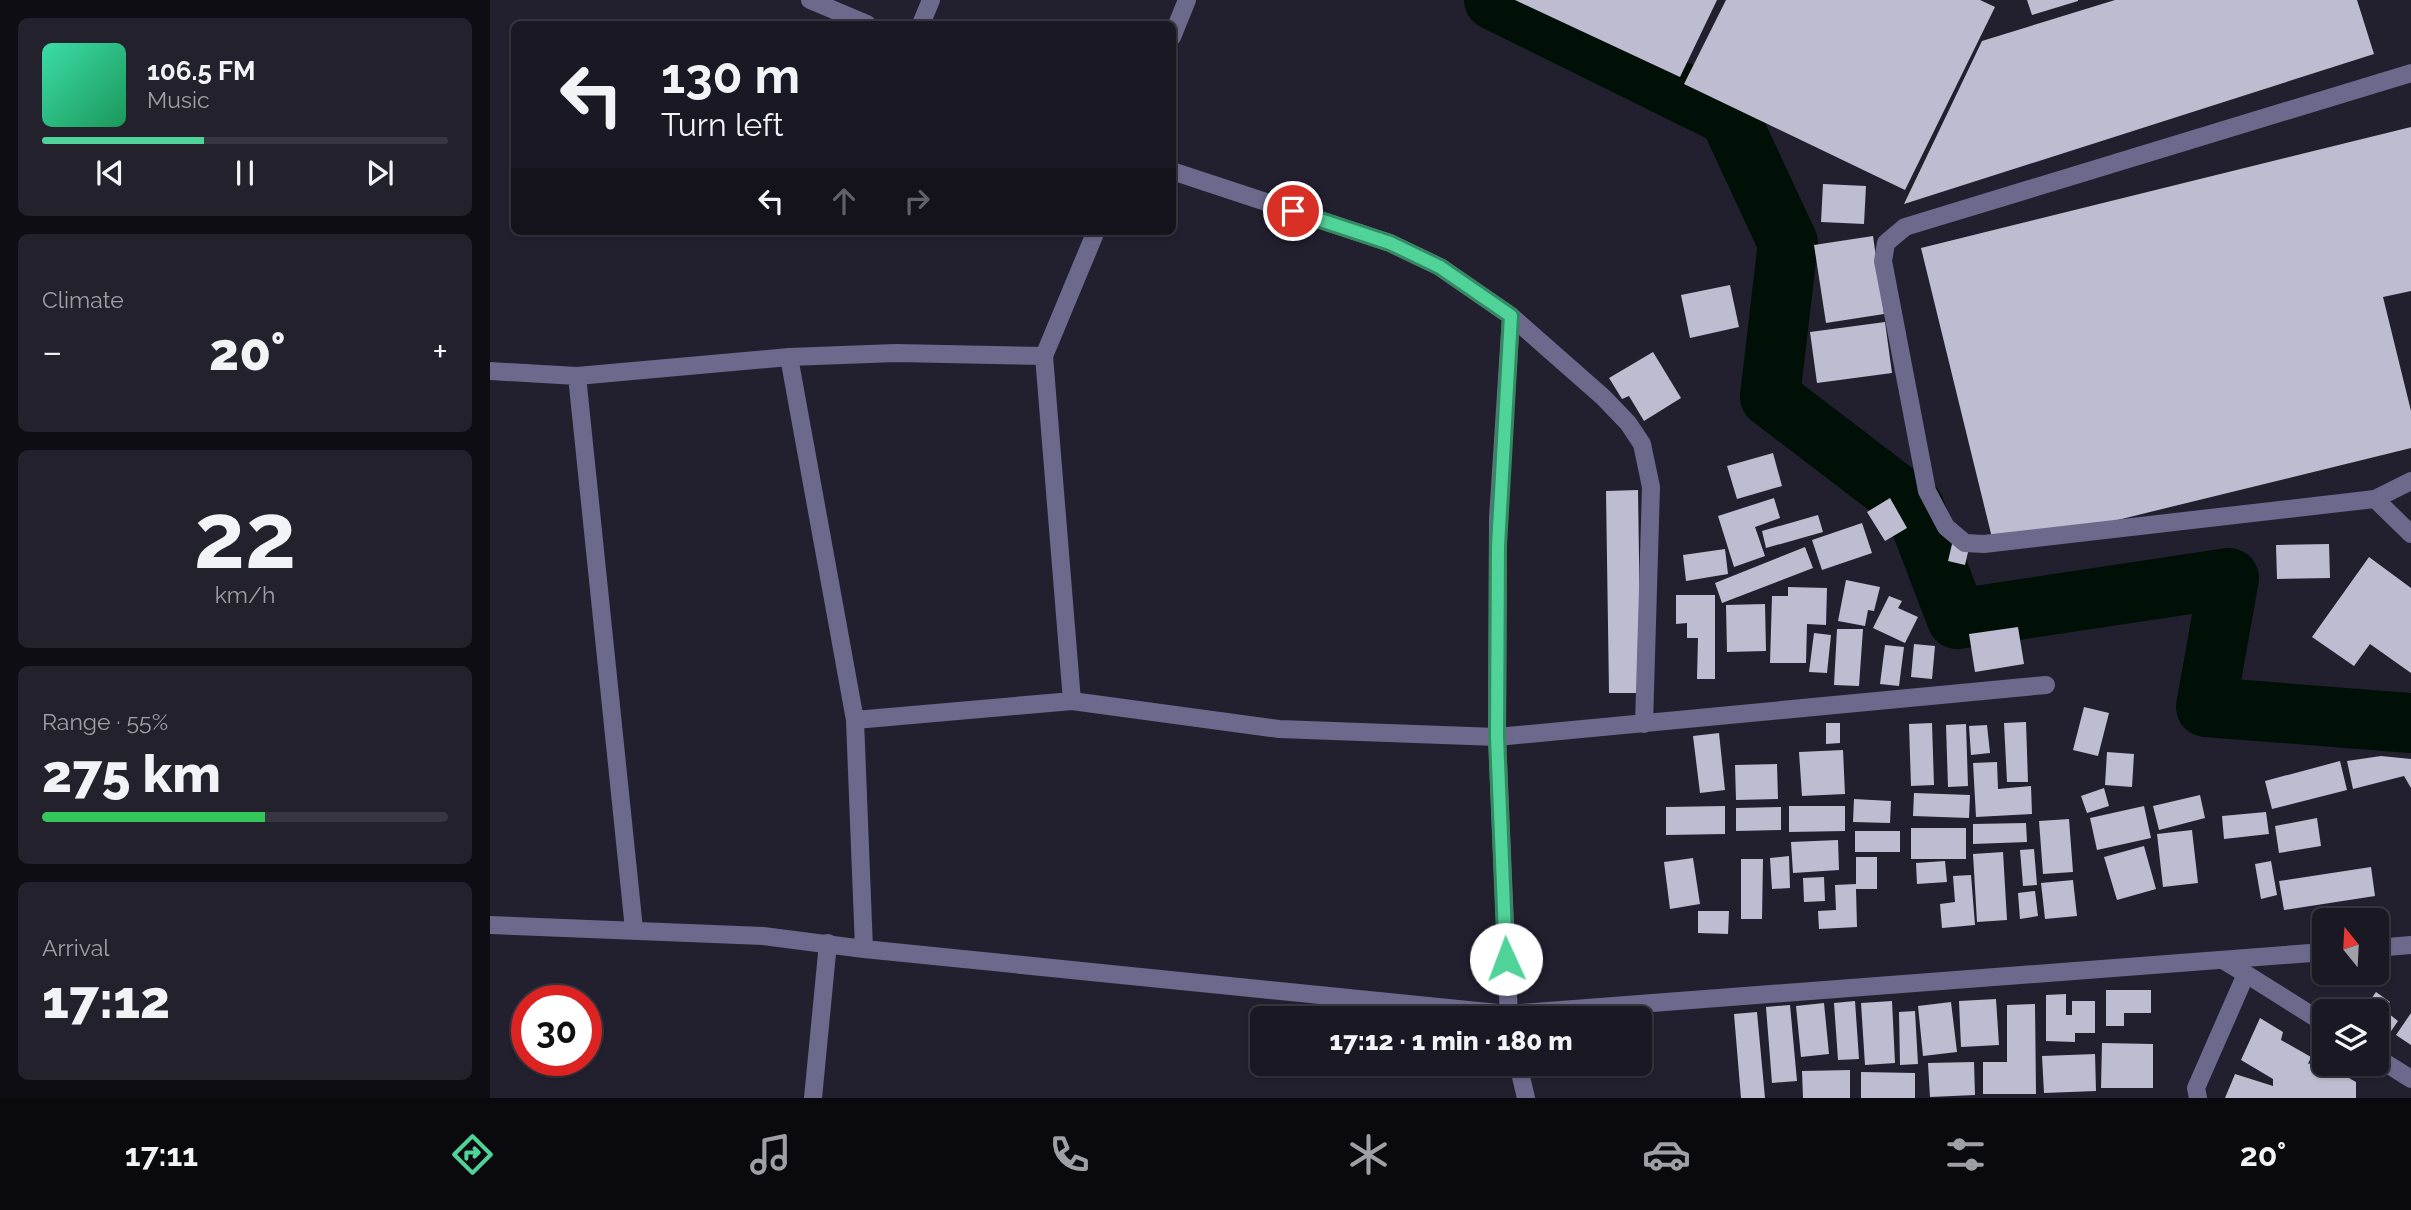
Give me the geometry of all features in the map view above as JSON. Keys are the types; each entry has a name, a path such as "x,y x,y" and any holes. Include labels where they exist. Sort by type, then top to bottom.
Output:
{"street":[{"path":"810,0 860,21"},
{"path":"922,21 931,0"},
{"path":"1176,27 1187,0"},
{"path":"2411,73 1905,227 1886,243 1883,261 1927,491 1946,527 1965,543 1984,544 2375,499 2411,481"},
{"path":"1176,171 1390,243 1440,267 1511,316 1603,397 1628,423 1642,444 1651,486 1644,723"},
{"path":"1072,701 1044,356 1094,235"},
{"path":"1508,1006 1497,737 1499,518 1511,316"},
{"path":"490,371 577,376 789,357 897,353 1044,356"},
{"path":"789,357 855,720 864,949"},
{"path":"577,376 634,929"},
{"path":"2375,499 2411,534"},
{"path":"855,720 1072,701 1279,729 1497,737 2046,685"},
{"path":"490,925 764,936 864,949 1412,1006"},
{"path":"813,1098 828,943"},
{"path":"2389,947 2411,945"},
{"path":"1636,1006 2312,953"},
{"path":"2223,960 2312,1015"},
{"path":"2198,1098 2196,1088 2246,974"},
{"path":"2389,1065 2411,1079"},
{"path":"1521,1076 1526,1098"}],"building":[{"path":"1515,0 1717,0 1680,77"},
{"path":"1726,0 1980,0 1995,7 1905,190 1684,84"},
{"path":"2027,0 2078,0 2078,1 2032,15"},
{"path":"2115,0 2357,0 2374,54 1904,204 1982,41"},
{"path":"2411,127 2411,291 2383,297 2411,411 2411,448 1995,550 1921,248"},
{"path":"1823,184 1866,186 1864,224 1821,222"},
{"path":"1873,236 1884,314 1826,323 1814,245"},
{"path":"1730,285 1739,327 1690,338 1681,295"},
{"path":"1885,322 1892,373 1817,383 1810,332"},
{"path":"1653,352 1681,398 1644,421 1629,396 1622,399 1609,378"},
{"path":"1773,453 1782,486 1737,499 1727,466"},
{"path":"1638,490 1641,693 1609,693 1606,491"},
{"path":"1774,498 1780,518 1755,527 1765,556 1734,567 1718,516"},
{"path":"1890,498 1907,528 1885,541 1867,512"},
{"path":"1818,515 1823,532 1766,548 1762,531"},
{"path":"1862,523 1872,553 1822,570 1812,540"},
{"path":"1952,544 1969,548 1965,565 1948,561"},
{"path":"2329,544 2330,578 2277,579 2276,545"},
{"path":"1805,547 1813,568 1722,603 1715,583"},
{"path":"1725,549 1728,574 1686,581 1683,555"},
{"path":"2369,557 2411,588 2411,673 2370,644 2354,666 2312,637"},
{"path":"1846,580 1880,587 1874,611 1868,610 1865,626 1838,621"},
{"path":"1788,587 1827,588 1826,625 1807,624 1806,663 1770,663 1772,596 1788,596"},
{"path":"1676,595 1715,595 1715,679 1697,679 1698,638 1687,638 1687,623 1676,624"},
{"path":"1889,596 1902,601 1898,608 1918,617 1905,643 1873,628"},
{"path":"1765,604 1766,651 1727,652 1726,605"},
{"path":"2018,627 2024,664 1975,672 1969,634"},
{"path":"1837,629 1863,629 1859,686 1834,685"},
{"path":"1814,633 1831,635 1827,673 1809,672"},
{"path":"1914,644 1935,646 1932,679 1911,677"},
{"path":"1885,645 1904,647 1899,686 1880,684"},
{"path":"2084,707 2109,713 2098,756 2073,750"},
{"path":"2026,722 2028,782 2007,782 2004,723"},
{"path":"1826,723 1840,723 1840,743 1826,744"},
{"path":"1932,723 1934,785 1911,786 1909,724"},
{"path":"1966,724 1968,786 1948,787 1946,725"},
{"path":"1987,725 1990,753 1971,755 1969,726"},
{"path":"1719,733 1725,790 1700,793 1693,736"},
{"path":"1843,750 1845,794 1802,796 1799,752"},
{"path":"2107,752 2134,754 2132,787 2105,785"},
{"path":"2381,756 2411,759 2411,788 2404,776 2353,789 2347,761"},
{"path":"2340,761 2347,790 2272,809 2265,781"},
{"path":"1997,762 1998,789 2031,786 2032,814 1976,817 1973,763"},
{"path":"1777,764 1778,799 1736,800 1735,765"},
{"path":"2104,788 2109,806 2087,813 2081,796"},
{"path":"1914,793 1970,795 1969,818 1913,816"},
{"path":"2200,795 2205,818 2159,830 2153,806"},
{"path":"1854,799 1891,801 1890,823 1853,822"},
{"path":"1725,806 1725,834 1666,835 1666,807"},
{"path":"1789,806 1845,806 1845,831 1789,832"},
{"path":"2144,806 2151,838 2097,850 2090,818"},
{"path":"1781,807 1781,830 1736,831 1736,808"},
{"path":"2266,812 2269,834 2224,839 2222,816"},
{"path":"2317,818 2321,846 2279,853 2275,826"},
{"path":"2069,819 2073,872 2043,874 2039,821"},
{"path":"2026,823 2027,842 1973,844 1973,824"},
{"path":"1911,828 1966,828 1966,859 1911,859"},
{"path":"2192,830 2198,883 2163,887 2157,834"},
{"path":"1855,831 1900,831 1900,852 1855,852"},
{"path":"1838,840 1839,870 1793,873 1791,842"},
{"path":"2144,846 2156,889 2117,900 2104,857"},
{"path":"2034,849 2037,885 2023,886 2020,850"},
{"path":"2003,852 2007,920 1977,922 1973,854"},
{"path":"1789,856 1790,888 1772,889 1770,858"},
{"path":"1856,857 1877,857 1877,889 1856,889 1857,927 1819,929 1818,911 1836,910 1835,885 1856,884"},
{"path":"1693,858 1700,904 1670,909 1664,862"},
{"path":"1741,859 1763,859 1762,919 1741,919"},
{"path":"1945,861 1947,882 1917,884 1916,863"},
{"path":"2271,861 2277,895 2261,899 2255,864"},
{"path":"2371,867 2375,896 2284,910 2279,881"},
{"path":"1971,875 1975,925 1942,928 1940,904 1955,902 1953,876"},
{"path":"1824,877 1825,901 1804,902 1803,878"},
{"path":"2073,880 2077,916 2045,919 2041,883"},
{"path":"2035,891 2038,916 2020,919 2018,893"},
{"path":"1698,911 1729,911 1728,934 1698,933"},
{"path":"2106,990 2151,990 2151,1013 2124,1013 2124,1026 2106,1026"},
{"path":"2376,992 2386,999 2371,999"},
{"path":"2066,994 2066,1015 2072,1015 2072,1001 2095,1001 2095,1033 2075,1033 2075,1042 2046,1041 2046,995"},
{"path":"1996,999 1999,1045 1961,1047 1959,1001"},
{"path":"1855,1001 1859,1059 1838,1060 1834,1003"},
{"path":"1892,1001 1895,1063 1865,1065 1861,1003"},
{"path":"1951,1002 1957,1052 1923,1056 1918,1006"},
{"path":"1824,1003 1829,1054 1801,1057 1796,1006"},
{"path":"2035,1004 2036,1094 1983,1094 1983,1062 2007,1062 2007,1005"},
{"path":"1790,1005 1797,1081 1772,1083 1766,1007"},
{"path":"1915,1011 1918,1064 1900,1065 1899,1012"},
{"path":"1757,1012 1765,1098 1741,1098 1734,1014"},
{"path":"2411,1013 2411,1045 2396,1035"},
{"path":"2389,1014 2398,1021 2389,1034"},
{"path":"2260,1018 2283,1032 2281,1040 2311,1057 2308,1064 2312,1063 2312,1076 2345,1076 2356,1082 2356,1098 2225,1098 2235,1074 2273,1086 2273,1079 2241,1060"},
{"path":"2102,1043 2153,1044 2153,1088 2101,1088"},
{"path":"2095,1054 2096,1091 2044,1093 2042,1056"},
{"path":"1974,1062 1975,1095 1930,1097 1928,1063"},
{"path":"1850,1070 1850,1098 1803,1098 1802,1071"},
{"path":"1861,1072 1915,1073 1915,1098 1861,1098"}],"waterway":[{"path":"1494,0 1729,116 1788,243 1770,397 1914,507 1957,619 2229,578 2206,707 2411,723"}],"route":[{"path":"1293,211 1390,243 1440,267 1511,316 1498,546 1497,737 1506,959"}]}
